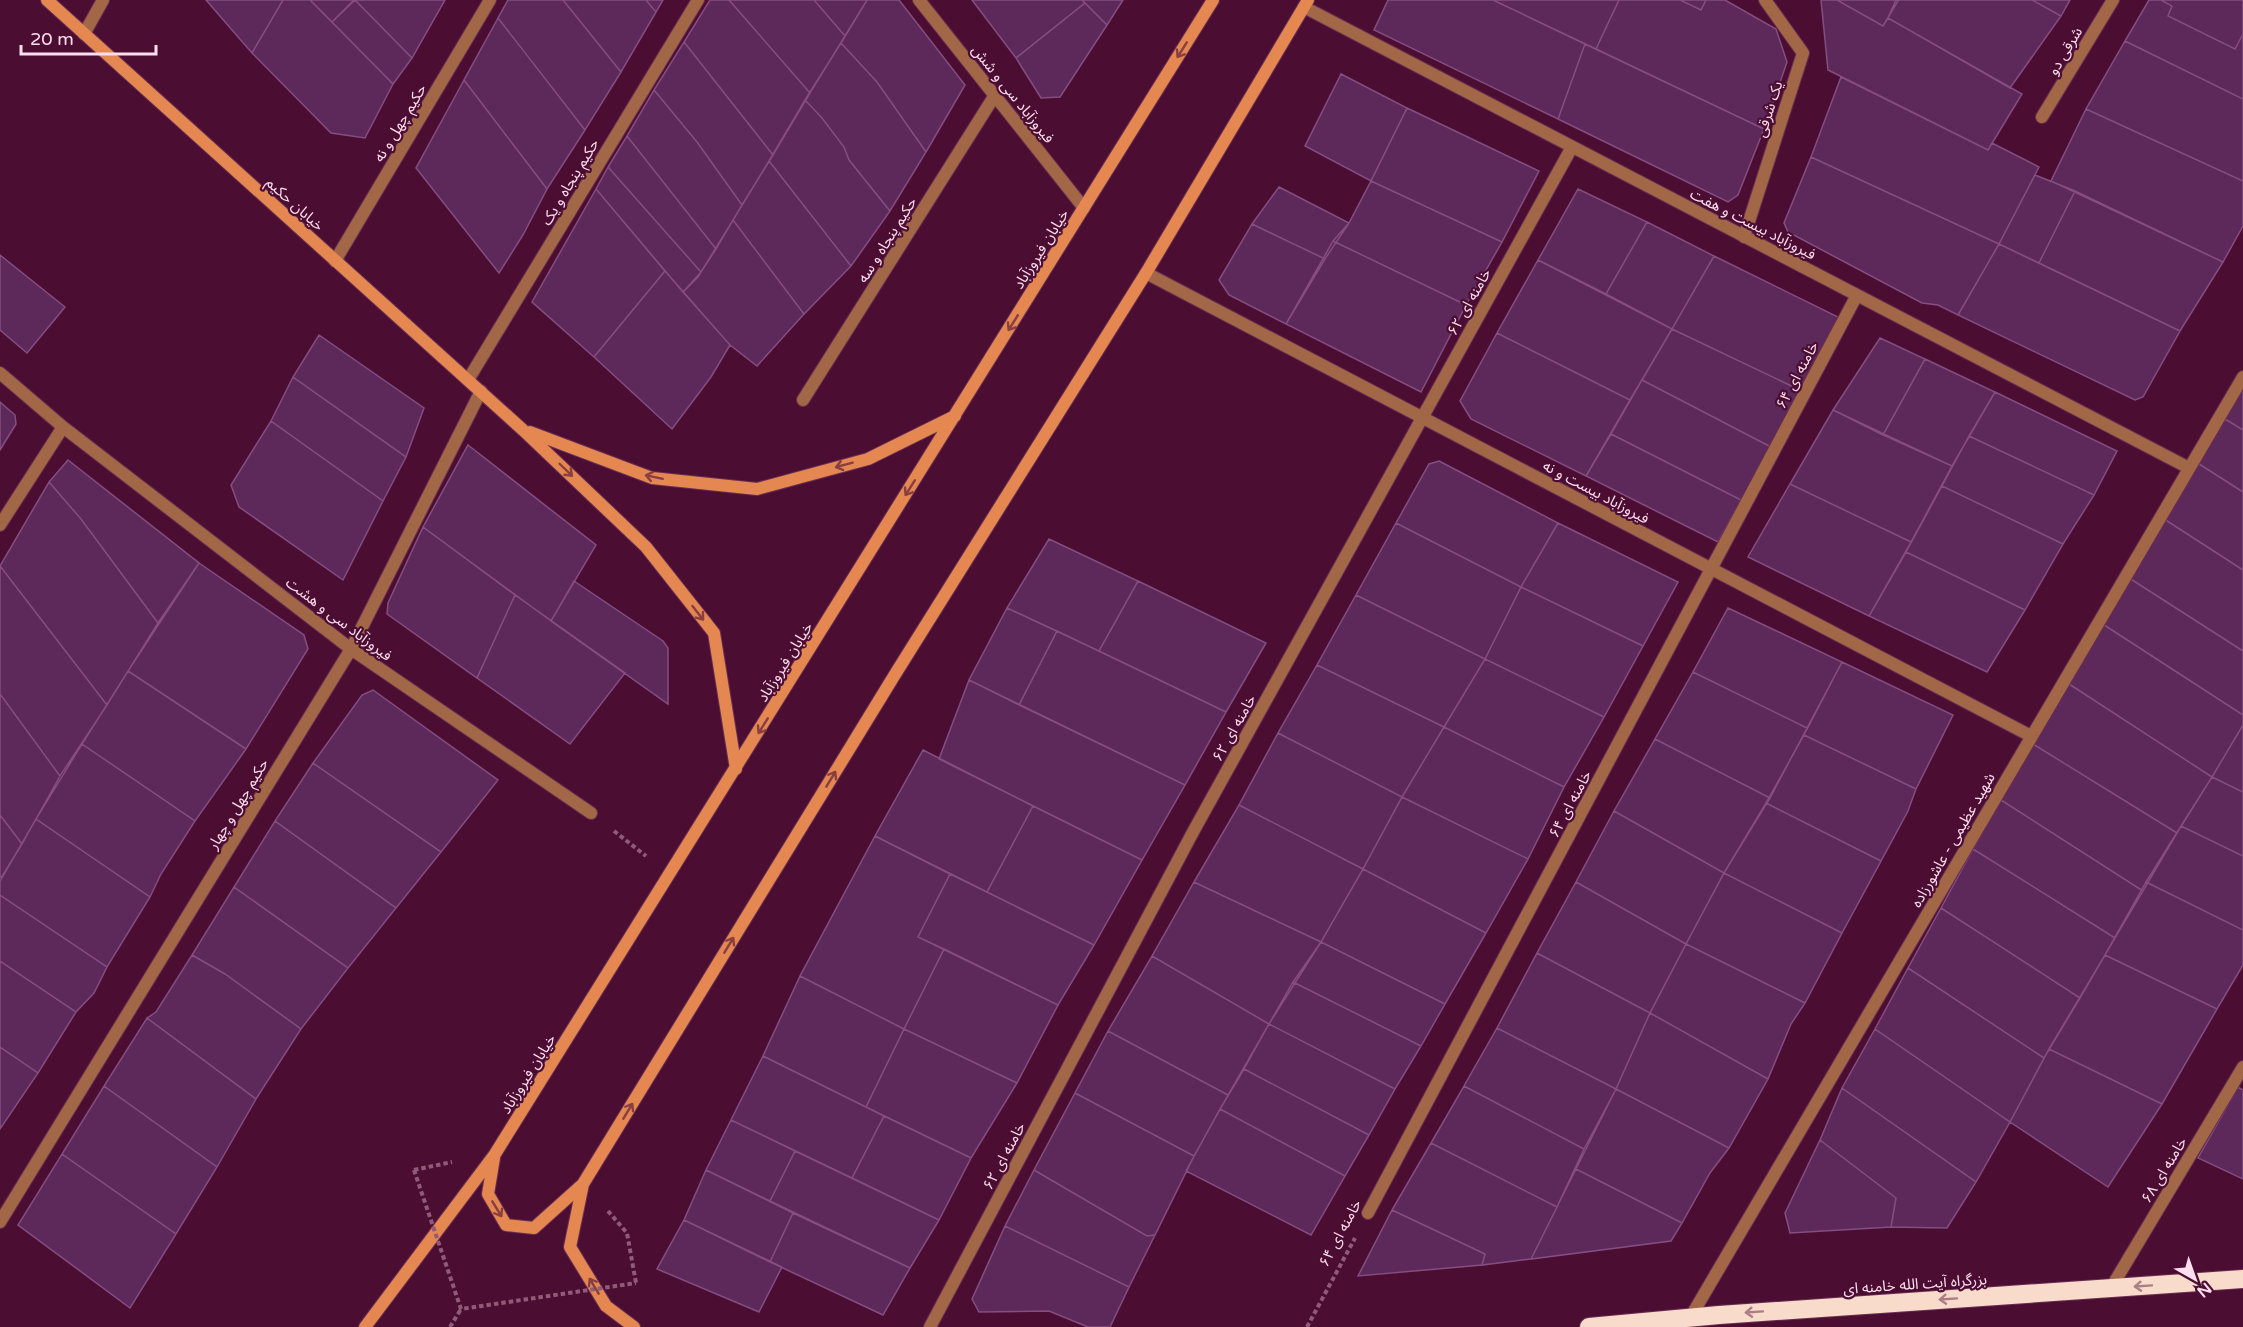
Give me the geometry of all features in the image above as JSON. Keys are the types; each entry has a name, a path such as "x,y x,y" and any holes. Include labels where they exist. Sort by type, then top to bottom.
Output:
{"highway":[{"name":"بزرگراه آیت الله خامنه ای","path":"1589,1327 2243,1279"}],"main road":[{"name":"خیابان حکیم","path":"47,0 481,391 646,547 714,633 736,769"},
{"name":"خیابان فیروزآباد","path":"365,1327 495,1154 1213,0"},
{"path":"495,1154 488,1194 506,1225 534,1228 583,1184 894,676 1146,273 1306,4"},
{"path":"523,430 652,478 757,489 868,459 955,416"},
{"path":"583,1184 570,1247 606,1306 634,1327"}],"street":[{"path":"84,33 103,0"},
{"name":"حکیم چهل و نه","path":"335,261 490,0"},
{"name":"حکیم پنجاه و یک","path":"468,380 698,0"},
{"name":"فیروزآباد سی و شش","path":"919,0 1084,208"},
{"name":"یک شرقی","path":"1744,237 1803,53 1765,0"},
{"name":"شرقی دو","path":"2042,117 2113,0"},
{"name":"فیروزآباد بیست و هفت","path":"1306,4 1572,147 2189,468"},
{"name":"حکیم پنجاه و سه","path":"803,400 995,95"},
{"name":"خامنه ای ۶۲","path":"930,1327 1193,832 1572,147"},
{"name":"فیروزآباد بیست و نه","path":"1146,273 2031,736"},
{"name":"خامنه ای ۶۴","path":"1368,1213 1857,295"},
{"name":"فیروزآباد سی و هشت","path":"0,373 63,427 351,649 591,813"},
{"name":"شهید عظیمی - عاشورزاده","path":"1690,1318 2243,377"},
{"name":"حکیم چهل و چهار","path":"0,1222 351,649 481,391"},
{"path":"0,525 63,427"},
{"name":"خامنه ای ۶۸","path":"2110,1288 2243,1067"}],"path":[{"path":"591,813 670,874"},
{"path":"452,1162 414,1170 461,1309"},
{"name":"خامنه ای ۶۴","path":"1307,1327 1368,1213"},
{"path":"461,1309 636,1283 627,1233"},
{"path":"450,1327 461,1309"}],"building":[{"path":"206,0 283,0 252,53"},
{"path":"283,0 310,0 393,84 365,138 331,133 252,53"},
{"path":"310,0 354,0 332,22"},
{"path":"355,0 445,0 412,58"},
{"path":"355,0 412,58 393,84 332,22"},
{"path":"508,0 563,0 621,72 585,130 498,18"},
{"path":"563,0 646,0 656,12 621,72"},
{"path":"646,0 663,0 656,12"},
{"path":"710,0 729,0 810,93 773,155 684,42"},
{"path":"729,0 814,0 845,36 810,93"},
{"path":"814,0 867,0 845,36"},
{"path":"867,0 899,0 965,85 926,152 877,82 841,43"},
{"path":"972,0 1082,0 1085,3 1016,58"},
{"path":"1082,0 1123,0 1107,25"},
{"path":"1388,0 1493,0 1585,44 1558,119 1374,30"},
{"path":"1493,0 1619,0 1596,49"},
{"path":"1619,0 1680,0 1701,10 1706,0 1725,0 1776,29 1787,62 1764,129 1596,49"},
{"path":"1680,0 1706,0 1701,10"},
{"path":"1821,0 1837,0 1883,26 1888,18 2022,94 1988,150 1828,70"},
{"path":"1837,0 1896,0 1898,1 1883,26"},
{"path":"1896,0 2032,0 2061,16 2010,88 1888,18"},
{"path":"2032,0 2070,0 2061,16"},
{"path":"2149,0 2161,0 2172,6 2168,16 2235,49 2243,34 2243,99 2125,41"},
{"path":"2161,0 2243,0 2243,34 2235,49 2168,16 2172,6"},
{"path":"1085,3 1107,25 1060,97 1041,98 1016,58"},
{"path":"498,18 585,130 547,189 464,80"},
{"path":"2125,41 2243,99 2243,181 2086,109"},
{"path":"684,42 773,155 742,205 697,142 654,90"},
{"path":"841,43 877,82 926,152 890,211 849,160 844,147 822,118 805,100"},
{"path":"1585,44 1764,129 1738,195 1728,202 1558,119"},
{"path":"1341,74 1407,108 1371,181 1305,146"},
{"path":"1841,77 1988,150 1992,143 2039,167 1999,244 1811,157"},
{"path":"464,80 547,189 523,235 499,273 416,168"},
{"path":"654,90 697,142 742,205 716,249 627,136"},
{"path":"805,100 822,118 844,147 849,160 890,211 851,266 769,161"},
{"path":"1407,108 1539,171 1502,242 1371,181"},
{"path":"2086,109 2243,181 2243,226 2223,262 2051,181"},
{"path":"627,136 716,249 701,272 608,167"},
{"path":"1811,157 1999,244 1958,315 1938,305 1922,303 1788,232 1784,223"},
{"path":"769,161 851,266 804,314 733,220"},
{"path":"608,167 701,272 683,292 596,189"},
{"path":"2035,175 2075,191 2039,263 1999,244"},
{"path":"1371,181 1502,242 1466,305 1333,241 1349,223"},
{"path":"1279,187 1349,223 1325,259 1252,224"},
{"path":"596,189 665,271 594,357 532,302"},
{"path":"1578,189 1647,222 1606,294 1538,260"},
{"path":"2075,191 2223,262 2180,331 2039,263"},
{"path":"733,220 804,314 757,366 730,345 683,292 698,277"},
{"path":"1647,222 1714,256 1672,329 1606,294"},
{"path":"1252,224 1325,259 1286,324 1229,295 1219,280"},
{"path":"1333,241 1466,305 1421,392 1286,324"},
{"path":"1999,244 2180,331 2143,397 2135,400 1958,315"},
{"path":"0,255 65,307 27,353 0,330"},
{"path":"1714,256 1840,318 1802,391 1672,329"},
{"path":"1538,260 1672,329 1630,400 1497,333"},
{"path":"665,271 730,345 711,377 672,429 594,357"},
{"path":"1672,329 1802,391 1771,447 1642,380"},
{"path":"1497,333 1630,400 1586,476 1471,419 1460,401"},
{"path":"319,335 424,408 406,457 293,377"},
{"path":"1880,338 1925,359 1883,435 1833,410"},
{"path":"1925,359 1995,392 1952,466 1883,435"},
{"path":"293,377 406,457 383,501 271,421"},
{"path":"1642,380 1771,447 1741,500 1611,434"},
{"path":"2243,388 2243,430 2225,419"},
{"path":"1995,392 2117,451 2094,495 1969,436"},
{"path":"0,402 15,415 16,424 0,450"},
{"path":"1833,410 1952,466 1911,542 1790,484"},
{"path":"2225,419 2243,430 2243,492 2196,462"},
{"path":"271,421 383,501 343,580 239,507 231,485"},
{"path":"1611,434 1741,500 1718,542 1586,476"},
{"path":"1969,436 2094,495 2063,544 1942,486"},
{"path":"468,445 596,545 551,621 423,527"},
{"path":"68,460 199,563 158,623 81,519 49,482"},
{"path":"1439,461 1558,523 1521,587 1396,523 1429,464"},
{"path":"2196,462 2243,492 2243,570 2161,517"},
{"path":"49,482 81,519 158,623 107,705 0,566"},
{"path":"1790,484 1911,542 1869,616 1748,557"},
{"path":"1942,486 2063,544 2025,610 1906,552"},
{"path":"2161,517 2243,570 2243,651 2126,576"},
{"path":"1396,523 1521,587 1485,659 1356,595"},
{"path":"1558,523 1678,582 1643,646 1521,587"},
{"path":"423,527 515,595 477,678 387,614 388,603"},
{"path":"1049,539 1138,581 1099,651 1007,608"},
{"path":"1906,552 2025,610 1987,672 1869,616"},
{"path":"199,563 304,635 308,649 246,749 128,671"},
{"path":"0,566 107,705 60,776 0,694"},
{"path":"2126,576 2243,651 2243,715 2098,621"},
{"path":"574,581 663,641 668,648 668,704 551,621"},
{"path":"1138,581 1266,643 1226,712 1099,651"},
{"path":"1521,587 1643,646 1604,717 1485,659"},
{"path":"515,595 625,673 570,744 477,678"},
{"path":"1356,595 1485,659 1444,727 1317,665"},
{"path":"1007,608 1057,631 1019,705 969,680"},
{"path":"1728,608 1842,662 1807,728 1693,672"},
{"path":"2098,621 2243,715 2243,725 2212,777 2063,680"},
{"path":"1057,631 1226,712 1185,785 1019,705"},
{"path":"1485,659 1604,717 1564,787 1444,727"},
{"path":"1842,662 1953,715 1916,789 1804,735"},
{"path":"1317,665 1444,727 1402,797 1278,733"},
{"path":"128,671 246,749 195,821 82,744"},
{"path":"1693,672 1807,728 1770,798 1655,739"},
{"path":"969,680 1185,785 1142,860 939,759"},
{"path":"2063,680 2212,777 2177,833 2033,744"},
{"path":"373,690 498,780 441,852 313,763 362,695"},
{"path":"0,694 60,776 22,844 0,815"},
{"path":"2243,725 2243,792 2212,777"},
{"path":"1444,727 1564,787 1528,859 1402,797"},
{"path":"1278,733 1402,797 1363,869 1239,805"},
{"path":"1804,735 1916,789 1908,811 1881,861 1766,803"},
{"path":"1655,739 1770,798 1724,873 1614,811"},
{"path":"82,744 195,821 161,874 150,897 36,819"},
{"path":"2033,744 2177,833 2143,891 2001,800"},
{"path":"923,750 1033,806 987,892 875,836"},
{"path":"313,763 441,852 396,908 275,821"},
{"path":"2212,777 2243,792 2243,856 2181,826"},
{"path":"1402,797 1528,859 1486,933 1363,869"},
{"path":"2001,800 2143,891 2115,938 1973,849"},
{"path":"1766,803 1881,861 1842,933 1724,873"},
{"path":"1239,805 1363,869 1321,942 1194,882"},
{"path":"1033,806 1142,860 1094,945 987,892"},
{"path":"1614,811 1724,873 1686,944 1576,882"},
{"path":"0,815 22,844 1,878 0,877"},
{"path":"36,819 150,897 107,967 0,895 0,881"},
{"path":"275,821 396,908 348,968 234,887"},
{"path":"2181,826 2243,856 2243,930 2146,882"},
{"path":"875,836 950,874 918,937 944,949 904,1029 800,976"},
{"path":"1973,849 2115,938 2080,998 1941,908"},
{"path":"1363,869 1486,933 1445,1004 1321,942"},
{"path":"1724,873 1842,933 1805,1003 1686,944"},
{"path":"950,874 1094,945 1058,1005 918,937"},
{"path":"1194,882 1321,942 1269,1024 1152,956"},
{"path":"1576,882 1686,944 1650,1013 1537,953"},
{"path":"2146,882 2243,930 2243,965 2217,1009 2105,955"},
{"path":"234,887 348,968 301,1029 225,974 192,955"},
{"path":"0,895 107,967 94,993 76,1012 0,961"},
{"path":"1941,908 2080,998 2044,1058 1908,968"},
{"path":"1321,942 1445,1004 1421,1046 1293,982"},
{"path":"1686,944 1805,1003 1791,1024 1768,1079 1650,1013"},
{"path":"944,949 1058,1005 1017,1083 904,1029"},
{"path":"1537,953 1650,1013 1616,1089 1497,1028"},
{"path":"192,955 225,974 301,1029 256,1099 147,1018 156,1012"},
{"path":"2105,955 2217,1009 2162,1104 2049,1049"},
{"path":"1152,956 1269,1024 1228,1095 1108,1031"},
{"path":"0,961 76,1012 38,1073 0,1047"},
{"path":"1908,968 2044,1058 2010,1122 1875,1029"},
{"path":"800,976 904,1029 866,1107 763,1056"},
{"path":"1293,982 1421,1046 1395,1089 1269,1024"},
{"path":"1650,1013 1768,1079 1729,1148 1616,1089"},
{"path":"147,1018 256,1099 217,1167 104,1086"},
{"path":"1269,1024 1395,1089 1369,1135 1244,1069"},
{"path":"1497,1028 1616,1089 1584,1149 1464,1086"},
{"path":"904,1029 1017,1083 971,1158 866,1107"},
{"path":"1875,1029 2010,1122 1976,1182 1842,1088"},
{"path":"1108,1031 1228,1095 1194,1156 1075,1093"},
{"path":"0,1047 38,1073 0,1129"},
{"path":"2049,1049 2162,1104 2108,1187 2010,1122"},
{"path":"763,1056 884,1116 852,1178 731,1120"},
{"path":"1244,1069 1369,1135 1345,1176 1220,1109"},
{"path":"104,1086 217,1167 176,1234 62,1154"},
{"path":"1464,1086 1584,1149 1557,1207 1431,1143"},
{"path":"2238,1087 2243,1090 2243,1179 2198,1158"},
{"path":"1842,1088 1976,1182 1947,1228 1891,1227 1896,1198 1820,1140"},
{"path":"1616,1089 1729,1148 1710,1173 1682,1223 1576,1169"},
{"path":"1075,1093 1194,1156 1155,1235 1147,1236 1034,1170"},
{"path":"1220,1109 1345,1176 1311,1235 1186,1171"},
{"path":"884,1116 971,1158 939,1220 852,1178"},
{"path":"731,1120 795,1151 770,1201 706,1170"},
{"path":"1820,1140 1896,1198 1891,1227 1790,1233 1785,1213"},
{"path":"1431,1143 1557,1207 1531,1259 1482,1265 1485,1254 1392,1210"},
{"path":"795,1151 939,1220 910,1268 770,1201"},
{"path":"62,1154 176,1234 130,1308 18,1225"},
{"path":"1576,1169 1682,1223 1671,1241 1531,1259"},
{"path":"706,1170 793,1213 770,1262 684,1220"},
{"path":"1034,1170 1147,1236 1155,1235 1129,1287 1005,1226"},
{"path":"1392,1210 1485,1254 1482,1265 1358,1276"},
{"path":"793,1213 910,1268 883,1315 770,1262"},
{"path":"684,1220 782,1267 759,1312 657,1269"},
{"path":"1005,1226 1129,1287 1110,1327 1088,1327 1049,1311 979,1312 972,1299"}]}
